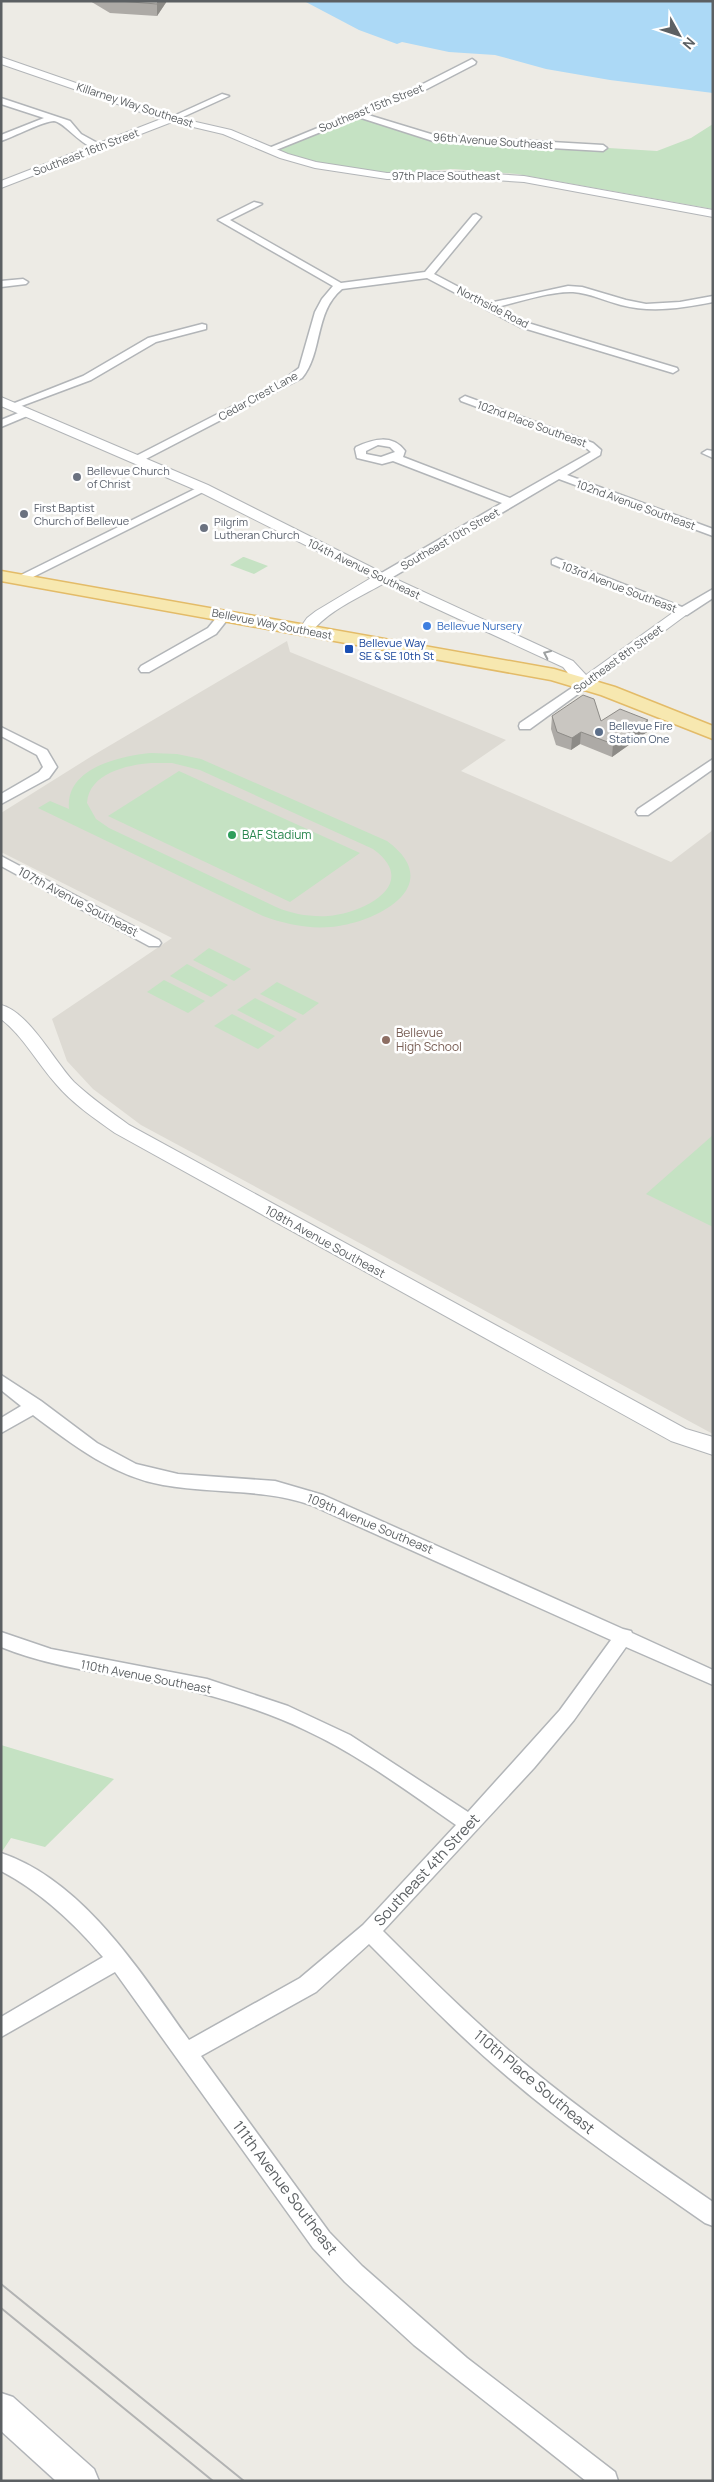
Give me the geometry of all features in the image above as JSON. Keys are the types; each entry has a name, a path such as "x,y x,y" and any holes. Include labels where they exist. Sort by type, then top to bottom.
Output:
{"main road":[{"name":"Bellevue Way Southeast","path":"10,577 554,674 585,683 713,733"},
{"path":"1,2410 82,2481"}],"street":[{"name":"Killarney Way Southeast","path":"1,60 172,118 227,132 268,150"},
{"name":"Southeast 15th Street","path":"268,150 418,90 472,62"},
{"name":"Southeast 16th Street","path":"1,185 225,96"},
{"path":"1,101 71,126 78,136 99,146"},
{"name":"96th Avenue Southeast","path":"356,114 433,138 603,148"},
{"path":"1,138 53,118"},
{"name":"97th Place Southeast","path":"268,150 315,165 358,173 406,176 482,175 524,178 713,214"},
{"path":"256,204 223,220 339,286 428,275 437,267 476,217"},
{"name":"Northside Road","path":"428,275 524,325 673,370"},
{"path":"4,286 22,282"},
{"name":"Cedar Crest Lane","path":"138,459 298,376 304,369 323,302 331,291 339,286"},
{"path":"489,306 574,289 636,306 677,306 713,299"},
{"path":"7,403 87,378 152,340 202,327"},
{"name":"102nd Place Southeast","path":"466,399 589,445 596,450"},
{"name":"104th Avenue Southeast","path":"7,403 203,488 382,578 568,664 585,683"},
{"path":"1,424 28,412"},
{"name":"Southeast 10th Street","path":"306,631 312,621 321,614 593,457 596,450"},
{"path":"396,458 512,503"},
{"name":"102nd Avenue Southeast","path":"560,476 713,533"},
{"path":"10,577 203,488"},
{"name":"103rd Avenue Southeast","path":"556,562 683,612"},
{"name":"Southeast 8th Street","path":"525,726 683,612 713,593"},
{"path":"145,669 212,631 225,615"},
{"path":"1,731 42,753 50,767 44,775 1,800"},
{"path":"643,812 713,763"},
{"name":"107th Avenue Southeast","path":"1,860 154,943"},
{"name":"108th Avenue Southeast","path":"1,1010 26,1031 62,1079 77,1095 122,1128 679,1435 704,1442 713,1447"},
{"name":"109th Avenue Southeast","path":"1,1381 100,1454 147,1475 206,1484 271,1487 317,1500 624,1636 713,1678"},
{"path":"1,1427 35,1405"},
{"name":"108th Avenue Southeast","path":"679,1435 695,1451 713,1460"},
{"name":"Southeast 4th Street","path":"186,2054 308,1984 370,1931 470,1824 567,1715 624,1636"},
{"name":"110th Avenue Southeast","path":"1,1639 58,1660 206,1687 280,1711 324,1730 362,1752 470,1824"},
{"name":"111th Avenue Southeast","path":"1,1860 44,1885 66,1902 92,1928 118,1959 321,2240 348,2270 411,2328 606,2481"},
{"name":"110th Place Southeast","path":"370,1931 477,2036 538,2089 583,2124 713,2215"},
{"path":"1,2028 118,1959"}],"shaded area":[{"name":"Bellevue High School","path":"287,641 290,652 506,740 461,771 671,862 713,830 713,1434 141,1125 93,1089 67,1061 52,1019 172,938 1,852 1,813 92,756"}],"green space":[{"path":"356,114 433,137 657,151 691,138 713,124 713,209 517,174 454,169 390,173 314,165 275,150"},
{"path":"243,557 268,566 254,574 230,565"},
{"path":"151,753 177,754 201,759 387,841 404,857 410,873 408,887 399,899 385,910 349,924 331,927 305,927 288,924 263,916 38,808 50,801 69,809 70,795 76,783 85,774 110,761","holes":["151,763 172,763 200,770 373,849 386,862 391,874 389,885 371,903 342,914 321,916 295,913 276,907 109,828 96,819 87,803 89,793 94,784 102,778 111,772 131,766"]},
{"path":"179,771 360,853 290,902 108,816"},
{"path":"209,948 251,969 234,981 193,960"},
{"path":"187,964 228,985 211,997 170,976"},
{"path":"164,980 205,1001 188,1013 147,992"},
{"path":"277,982 319,1003 303,1015 260,994"},
{"path":"255,998 297,1019 280,1032 237,1010"},
{"path":"232,1014 275,1036 258,1049 214,1026"},
{"path":"713,1135 713,1227 646,1194"},
{"path":"1,1745 114,1779 45,1847 11,1838 1,1853"}],"water":[{"path":"304,1 713,1 713,93 610,80 546,69 495,55 449,52 402,42 397,44 359,30"}],"building":[{"path":"119,1 158,1 157,4"},
{"path":"583,695 594,699 601,721 620,709 648,720 613,744 581,732 572,738 557,732 552,716"}],"tram line":[{"path":"1,2284 244,2481"},
{"path":"1,2308 213,2481"}],"place":[{"name":"Bellevue Church of Christ","path":"77,477"},
{"name":"First Baptist Church of Bellevue","path":"24,514"},
{"name":"Pilgrim Lutheran Church","path":"204,528"},
{"name":"Bellevue Nursery","path":"427,626"},
{"name":"Bellevue Way SE & SE 10th St","path":"349,649"},
{"name":"Bellevue Fire Station One","path":"599,732"},
{"name":"BAF Stadium","path":"232,835"},
{"name":"Bellevue High School","path":"386,1040"}]}
